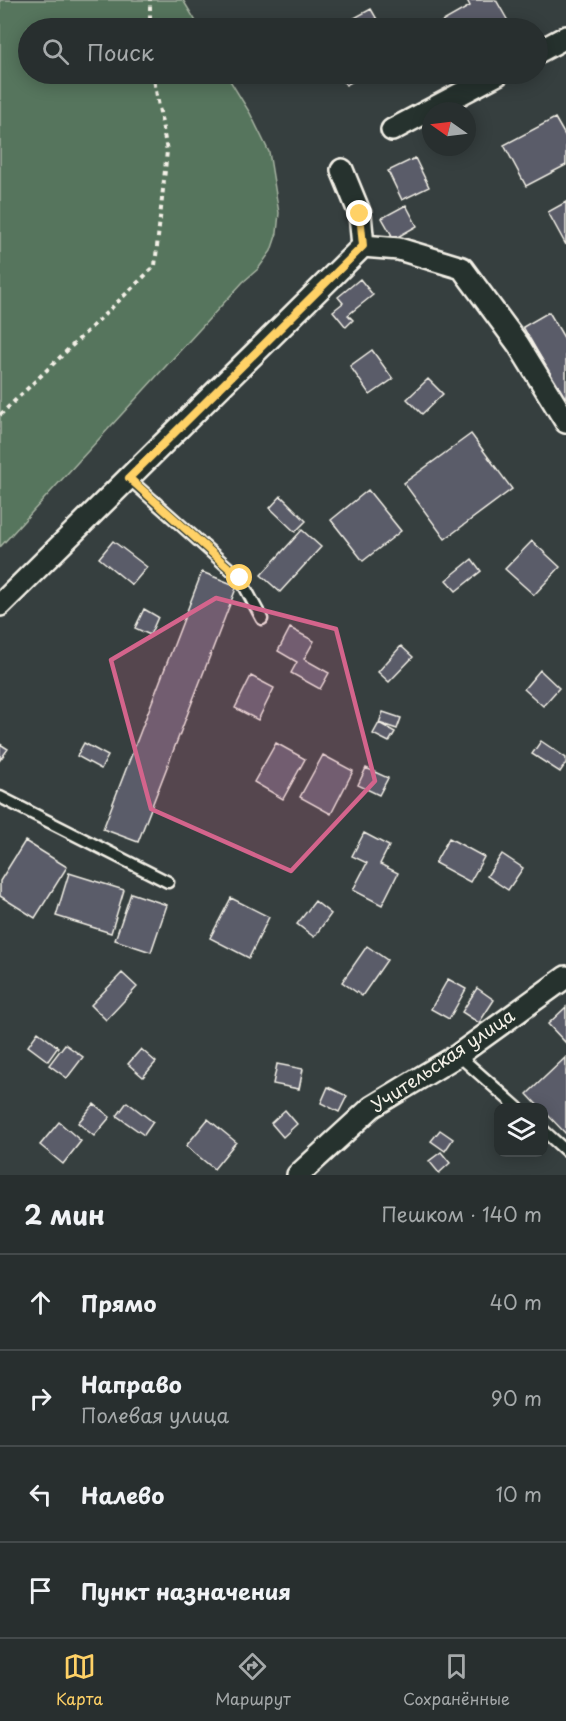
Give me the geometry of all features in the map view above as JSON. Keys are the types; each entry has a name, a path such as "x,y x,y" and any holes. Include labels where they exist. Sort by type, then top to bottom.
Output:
{"street":[{"path":"548,46 566,37"},
{"path":"392,130 479,84"},
{"path":"342,170 360,214 363,246"},
{"path":"0,605 363,246 399,249 462,268 518,344 566,422"},
{"name":"Учительская улица","path":"298,1175 372,1107 458,1054 566,977"}],"lane":[{"path":"129,478 240,578 262,619"},
{"path":"0,797 168,882"},
{"path":"458,1054 513,1103"},
{"path":"548,1135 566,1151"}],"path":[{"path":"150,0 150,18"},
{"path":"0,415 155,266 167,151 155,84"}],"highlighted area":[{"path":"216,598 336,629 375,781 291,871 151,809 111,660"}],"green space":[{"path":"0,0 183,0 194,18 18,18 18,84 232,84 250,113 269,152 279,213 277,233 271,251 258,269 243,282 0,547"}],"building":[{"path":"467,0 496,0 506,18 449,18 470,6"},
{"path":"371,9 376,18 354,18"},
{"path":"555,118 566,137 566,165 526,186 504,145"},
{"path":"415,158 429,187 402,200 388,171"},
{"path":"566,202 566,245 548,212"},
{"path":"406,205 417,226 394,239 382,218"},
{"path":"360,279 373,295 348,315 353,320 346,327 333,311 343,303 338,297"},
{"path":"549,312 566,341 566,401 523,327"},
{"path":"372,350 393,379 370,395 350,366"},
{"path":"428,379 443,394 422,414 407,399"},
{"path":"471,434 512,489 445,539 404,483"},
{"path":"368,490 401,531 363,561 331,520"},
{"path":"281,496 306,521 295,532 270,508"},
{"path":"302,530 321,547 280,592 261,575"},
{"path":"113,541 147,567 132,585 99,558"},
{"path":"532,541 560,567 534,595 505,569"},
{"path":"472,559 481,571 456,591 446,580"},
{"path":"202,572 237,586 138,842 103,829"},
{"path":"144,609 158,617 150,635 135,628"},
{"path":"290,628 314,641 304,659 329,673 320,689 291,673 297,662 278,651"},
{"path":"401,646 413,657 389,682 378,672"},
{"path":"540,670 559,688 543,706 524,689"},
{"path":"251,676 274,688 258,720 235,708"},
{"path":"383,712 401,718 397,729 379,723"},
{"path":"379,723 395,732 389,742 373,734"},
{"path":"541,741 566,758 566,763 560,772 532,754"},
{"path":"84,743 108,756 101,769 77,756"},
{"path":"276,743 305,759 283,799 254,782"},
{"path":"0,744 8,749 0,760"},
{"path":"323,755 353,771 331,814 300,797"},
{"path":"366,768 388,778 379,795 358,785"},
{"path":"364,833 389,846 380,864 398,873 382,905 353,890 367,863 352,856"},
{"path":"449,838 484,857 470,882 435,863"},
{"path":"25,841 67,867 35,918 0,896 0,881"},
{"path":"502,854 523,868 508,890 487,876"},
{"path":"69,873 124,890 111,933 56,916"},
{"path":"131,893 167,905 151,952 115,940"},
{"path":"231,898 269,917 249,958 210,938"},
{"path":"315,901 331,914 314,937 297,924"},
{"path":"367,946 387,960 362,996 342,982"},
{"path":"122,973 137,987 106,1020 91,1005"},
{"path":"448,979 466,989 449,1019 431,1009"},
{"path":"477,988 494,1000 479,1023 462,1012"},
{"path":"566,1007 566,1043 548,1024"},
{"path":"38,1032 58,1047 48,1061 28,1046"},
{"path":"65,1044 83,1057 67,1078 49,1065"},
{"path":"141,1049 156,1062 143,1077 128,1064"},
{"path":"566,1057 566,1134 548,1115 548,1103 535,1103 527,1094"},
{"path":"277,1064 303,1069 299,1089 273,1084"},
{"path":"328,1087 347,1096 339,1112 321,1103"},
{"path":"127,1102 153,1122 144,1135 117,1116"},
{"path":"94,1104 110,1117 94,1136 78,1123"},
{"path":"285,1110 297,1124 283,1137 271,1123"},
{"path":"208,1119 236,1142 214,1169 186,1146"},
{"path":"59,1122 81,1141 63,1164 40,1145"},
{"path":"440,1130 453,1139 445,1151 431,1141"},
{"path":"441,1152 450,1163 439,1173 429,1161"}],"route":[{"path":"240,578 129,478 363,246 360,214"}]}
